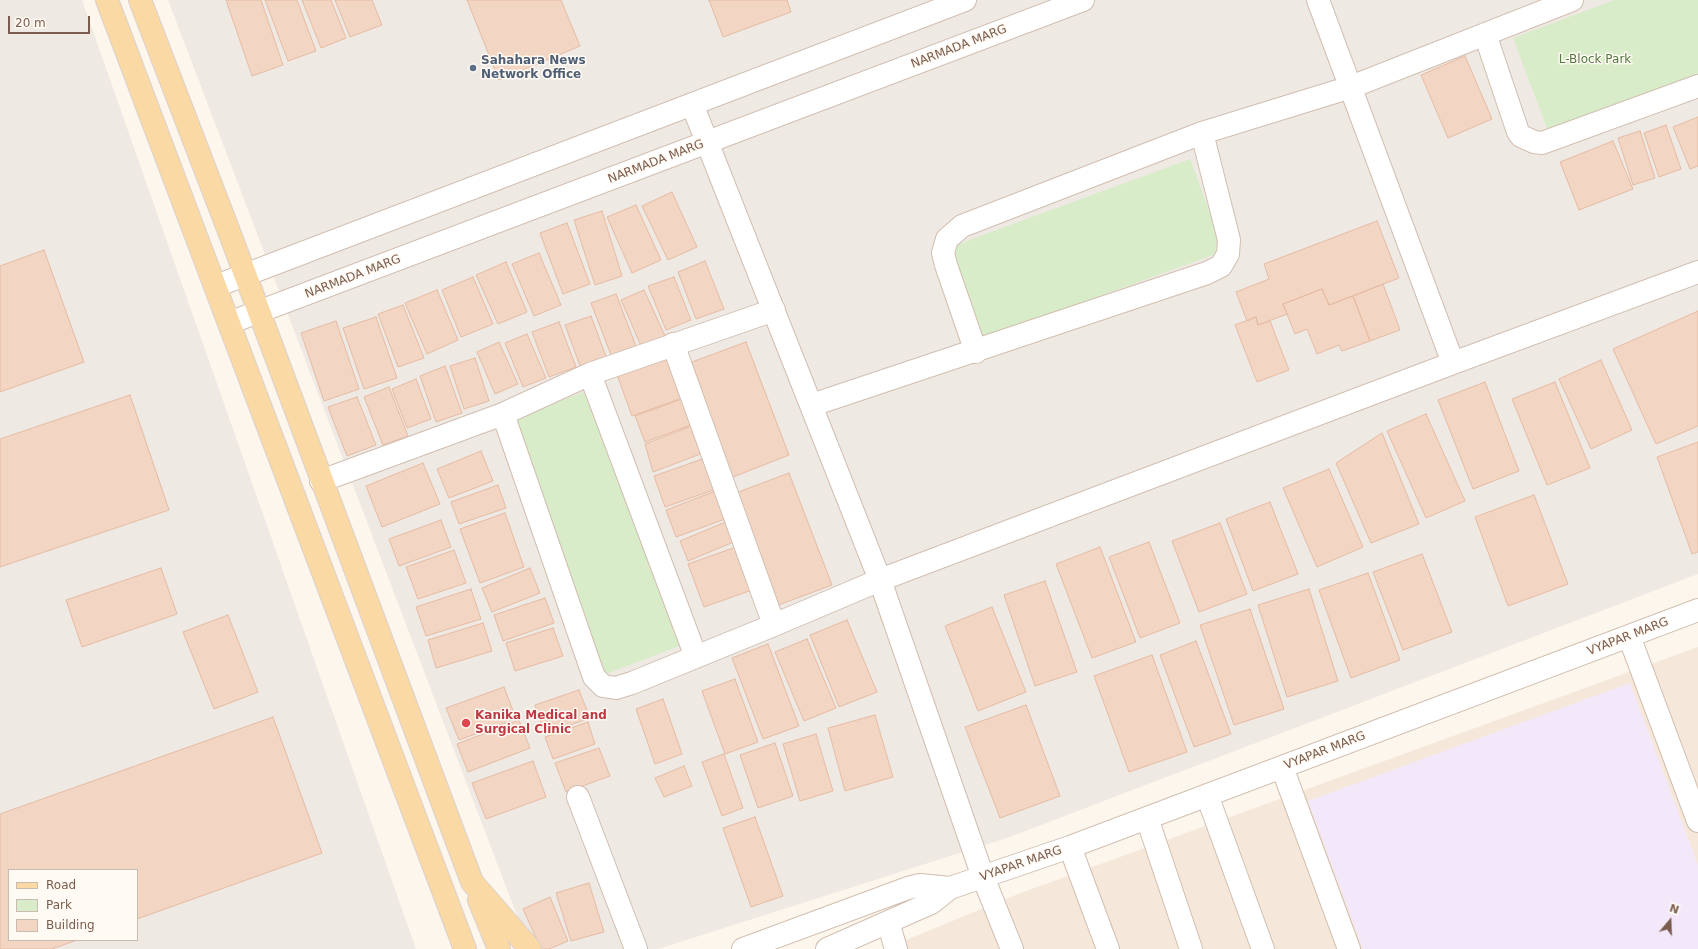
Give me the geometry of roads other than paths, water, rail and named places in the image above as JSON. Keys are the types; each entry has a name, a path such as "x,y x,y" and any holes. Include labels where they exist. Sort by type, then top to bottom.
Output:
{"main road":[{"path":"107,0 465,949"},
{"path":"140,0 472,882 499,949"},
{"path":"472,882 530,949"},
{"path":"454,949 456,924"}],"street":[{"path":"216,286 244,274 966,0"},
{"name":"NARMADA MARG","path":"229,324 1083,0"},
{"path":"1318,0 1453,363"},
{"path":"976,352 943,253 947,239 962,226 1202,133 1351,86 1572,0"},
{"path":"1485,34 1518,132 1521,136 1534,142 1542,143 1698,86"},
{"path":"692,104 880,580 983,877 1012,949"},
{"path":"812,406 1207,273 1221,266 1228,254 1229,240 1202,133"},
{"path":"503,414 594,677 603,686 616,688 696,657 880,580 1698,272"},
{"path":"321,481 503,414 590,374 774,310"},
{"path":"674,344 774,625"},
{"path":"590,374 696,657"},
{"name":"VYAPAR MARG","path":"827,949 931,903 950,888 1070,847 1698,610"},
{"path":"1629,636 1698,821"},
{"path":"1282,767 1349,949"},
{"path":"1207,795 1263,949"},
{"path":"578,797 636,949"},
{"path":"1147,818 1191,949"},
{"path":"1070,847 1108,949"},
{"name":"VYAPAR MARG","path":"743,949 908,888 920,885 950,888"},
{"path":"888,922 896,949"}],"place":[{"name":"Sahahara News Network Office","path":"473,68"},
{"name":"Kanika Medical and Surgical Clinic","path":"466,723"}],"park label":[{"name":"L-Block Park","path":"1595,60"}]}
